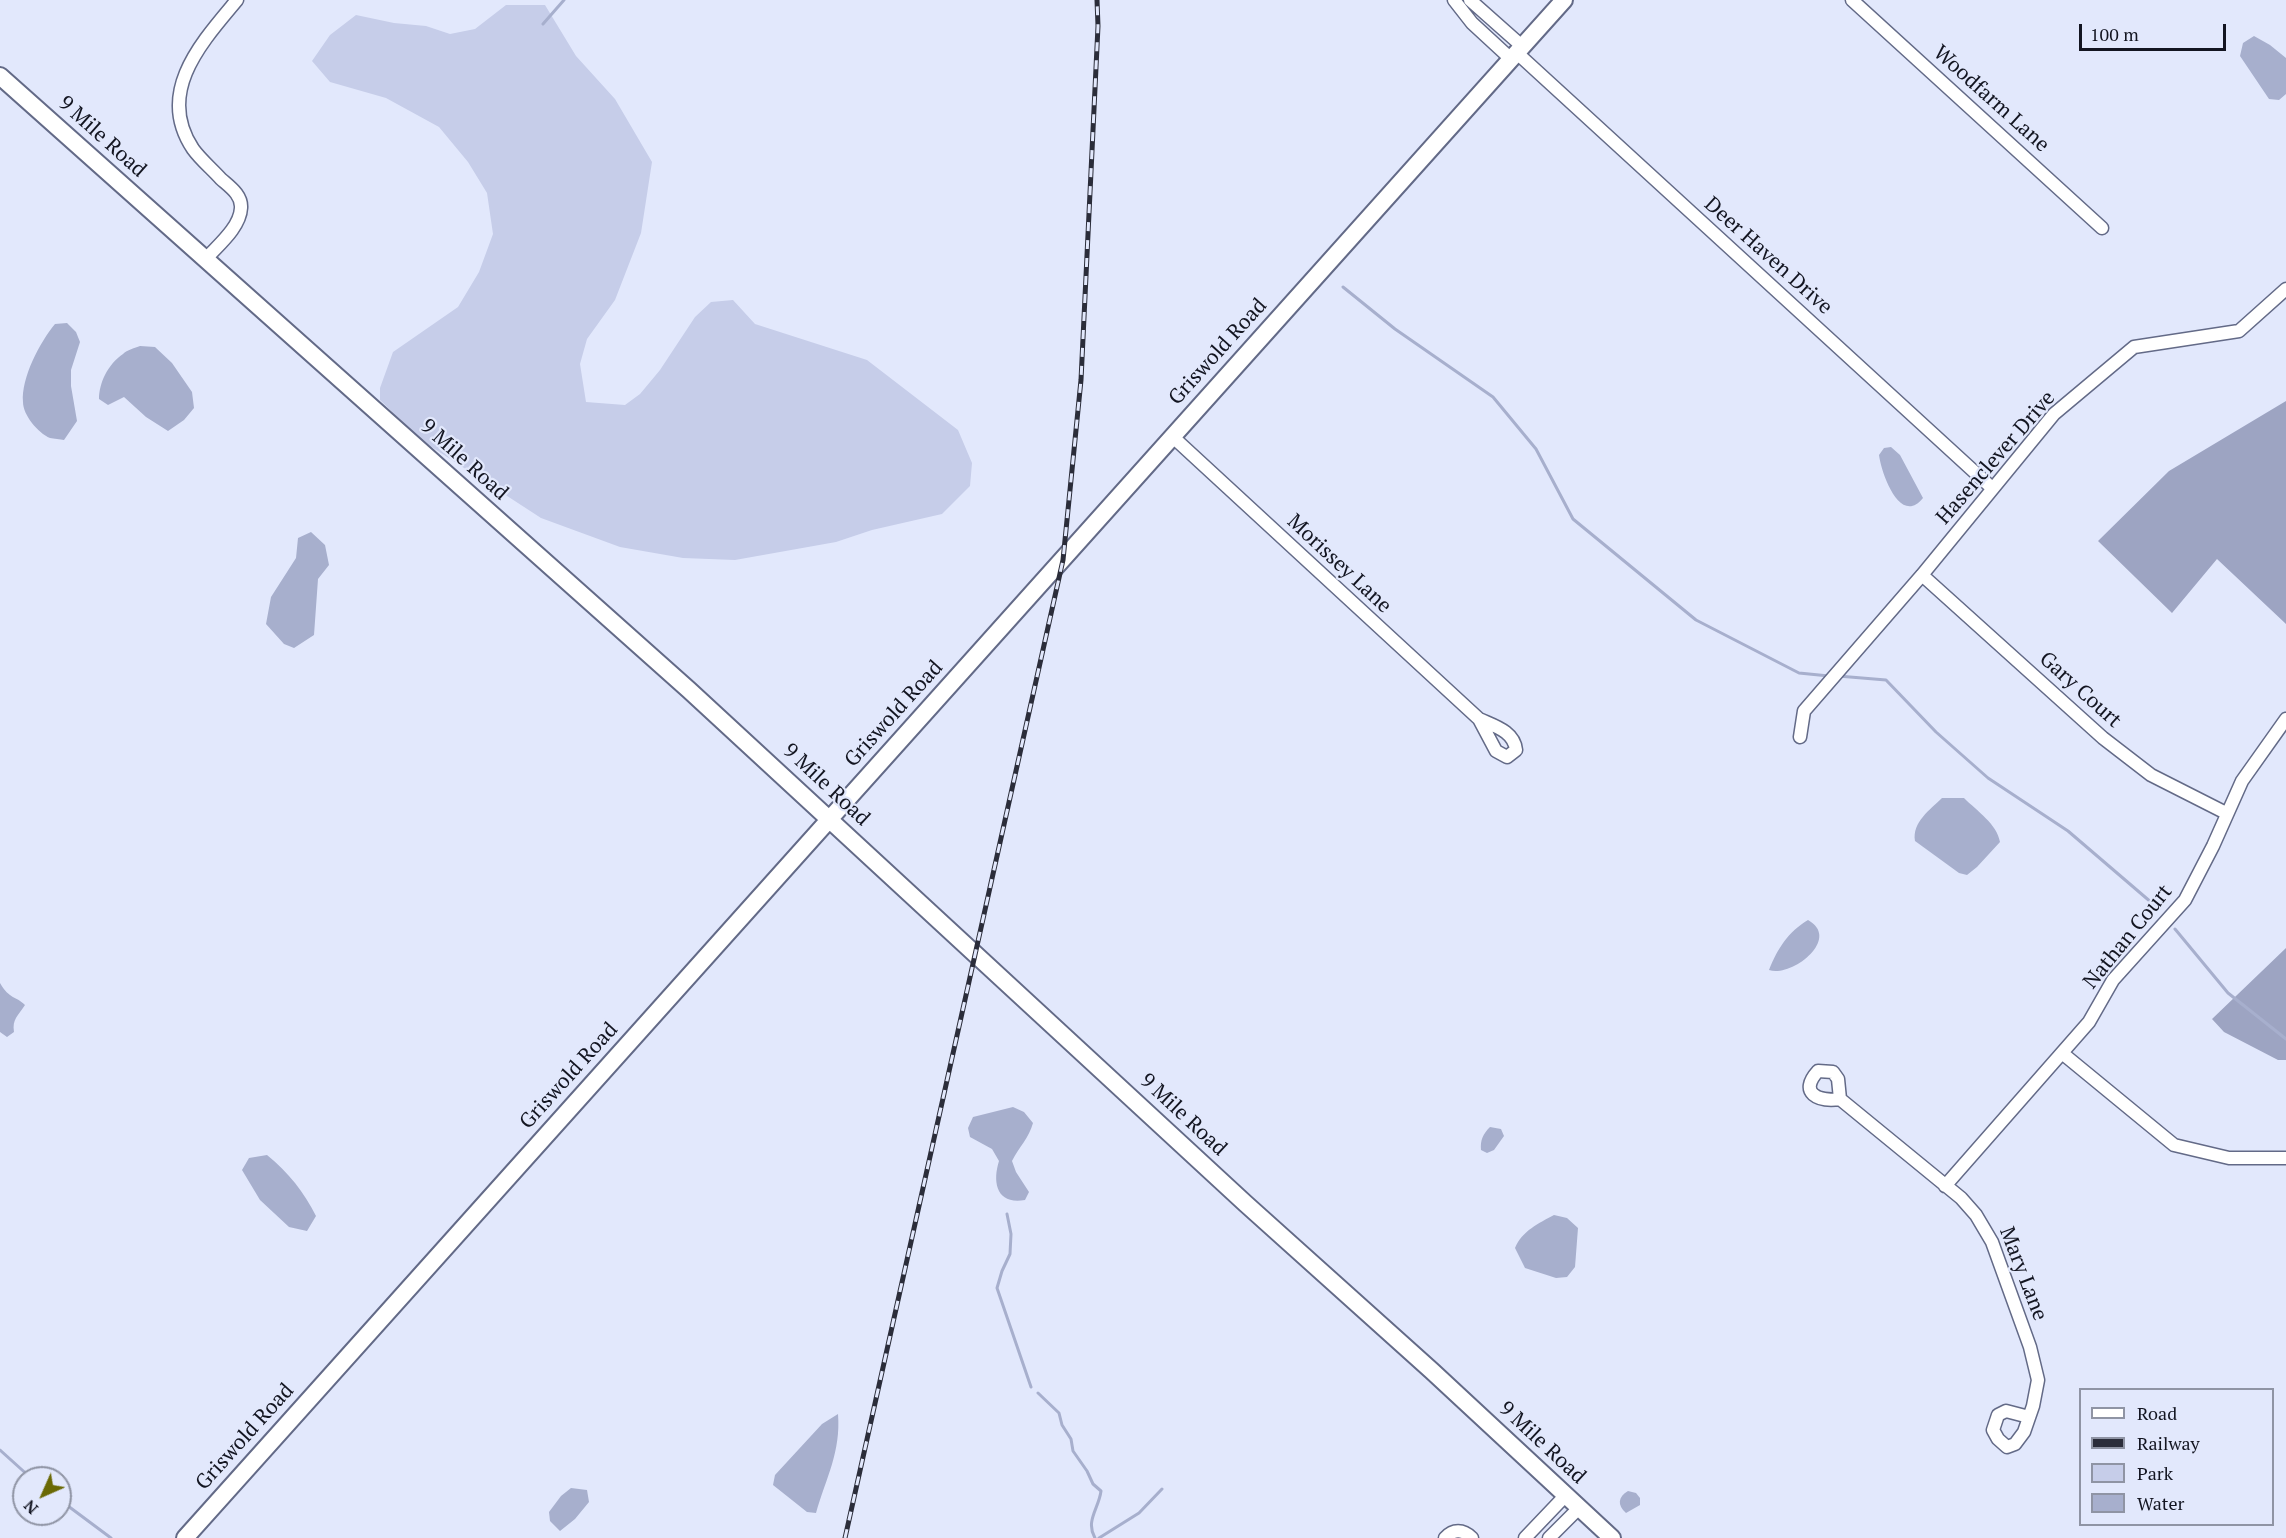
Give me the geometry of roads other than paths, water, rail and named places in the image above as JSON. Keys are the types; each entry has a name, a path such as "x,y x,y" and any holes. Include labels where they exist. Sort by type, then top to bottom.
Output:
{"street":[{"path":"205,260 238,221 242,206 240,200 193,149 183,129 179,104 183,78 198,47 237,0"},
{"path":"1454,0 1472,23 1517,53"},
{"path":"1470,0 1517,53"},
{"name":"Griswold Road","path":"185,1538 1564,0"},
{"name":"Woodfarm Lane","path":"1852,0 2102,228"},
{"name":"Deer Haven Drive","path":"1517,53 1992,488"},
{"name":"9 Mile Road","path":"0,76 680,682 1254,1212 1432,1371 1612,1538"},
{"name":"Hasenclever Drive","path":"1800,738 1804,711 1922,575 2054,414 2134,348 2239,331 2286,289"},
{"name":"Morissey Lane","path":"1173,437 1479,719"},
{"name":"Gary Court","path":"1922,575 2128,758 2151,775 2226,813"},
{"name":"Nathan Court","path":"1945,1185 2089,1022 2114,980 2185,900 2213,846 2241,781 2286,719"},
{"path":"2062,1053 2174,1145 2229,1158 2286,1158"},
{"name":"Mary Lane","path":"1840,1099 1961,1198 1980,1220 1992,1242 2030,1347 2038,1380 2029,1417"},
{"path":"1525,1538 1565,1496"},
{"path":"1549,1538 1578,1508"},
{"path":"1444,1538 1455,1531 1462,1531 1472,1538"}],"water":[{"path":"2254,36 2286,58 2286,94 2279,100 2269,99 2240,56 2243,43"},
{"path":"67,323 76,332 80,342 71,370 71,386 77,421 64,440 50,438 32,423 24,407 23,392 28,372 43,340 55,324"},
{"path":"140,346 155,347 172,363 192,392 194,408 184,420 168,431 146,417 124,397 108,405 99,399 103,380 109,368 127,351"},
{"path":"1891,447 1900,455 1923,498 1915,505 1907,506 1899,502 1883,473 1879,455 1884,448"},
{"path":"311,532 325,545 329,565 318,579 314,635 294,648 284,644 266,624 271,597 296,558 298,538"},
{"path":"1942,798 1964,798 1986,818 1998,835 2000,842 1967,875 1959,873 1915,841 1919,822"},
{"path":"1808,920 1817,928 1819,937 1810,955 1789,968 1778,971 1769,970 1784,941"},
{"path":"0,983 10,995 25,1005 15,1021 14,1032 7,1037 0,1032"},
{"path":"1013,1107 1024,1112 1033,1123 1012,1161 1029,1192 1025,1200 1016,1201 1008,1199 999,1191 996,1177 999,1161 992,1149 970,1137 968,1128 973,1117"},
{"path":"1490,1127 1501,1129 1504,1136 1494,1150 1487,1153 1481,1150 1481,1143"},
{"path":"267,1155 295,1183 316,1216 307,1231 289,1227 260,1200 242,1170 249,1158"},
{"path":"1554,1215 1567,1218 1578,1228 1575,1267 1567,1277 1556,1278 1525,1268 1515,1248 1526,1232"},
{"path":"838,1414 837,1441 832,1465 816,1513 807,1512 773,1485 775,1475 822,1424"},
{"path":"571,1488 587,1490 589,1502 575,1519 560,1531 550,1521 549,1512 561,1496"},
{"path":"1628,1491 1636,1493 1640,1498 1640,1505 1626,1513 1620,1501"}],"waterway":[{"path":"543,24 564,0"},
{"path":"1343,287 1395,329 1493,397 1536,449 1573,519 1696,620 1799,673 1829,676"},
{"path":"1838,676 1886,680 1936,732 1988,778 2068,831 2159,909"},
{"path":"2175,929 2228,993 2286,1039"},
{"path":"1007,1214 1011,1234 1010,1254 997,1288 1031,1387"},
{"path":"1038,1393 1059,1413 1062,1425 1071,1439 1073,1451 1093,1484 1101,1491 1091,1526 1095,1538"},
{"path":"0,1450 18,1466"},
{"path":"1099,1538 1139,1513 1162,1489"},
{"path":"72,1509 111,1538"}],"railway":[{"path":"845,1538 1063,560 1081,380 1098,26 1097,0"}]}
